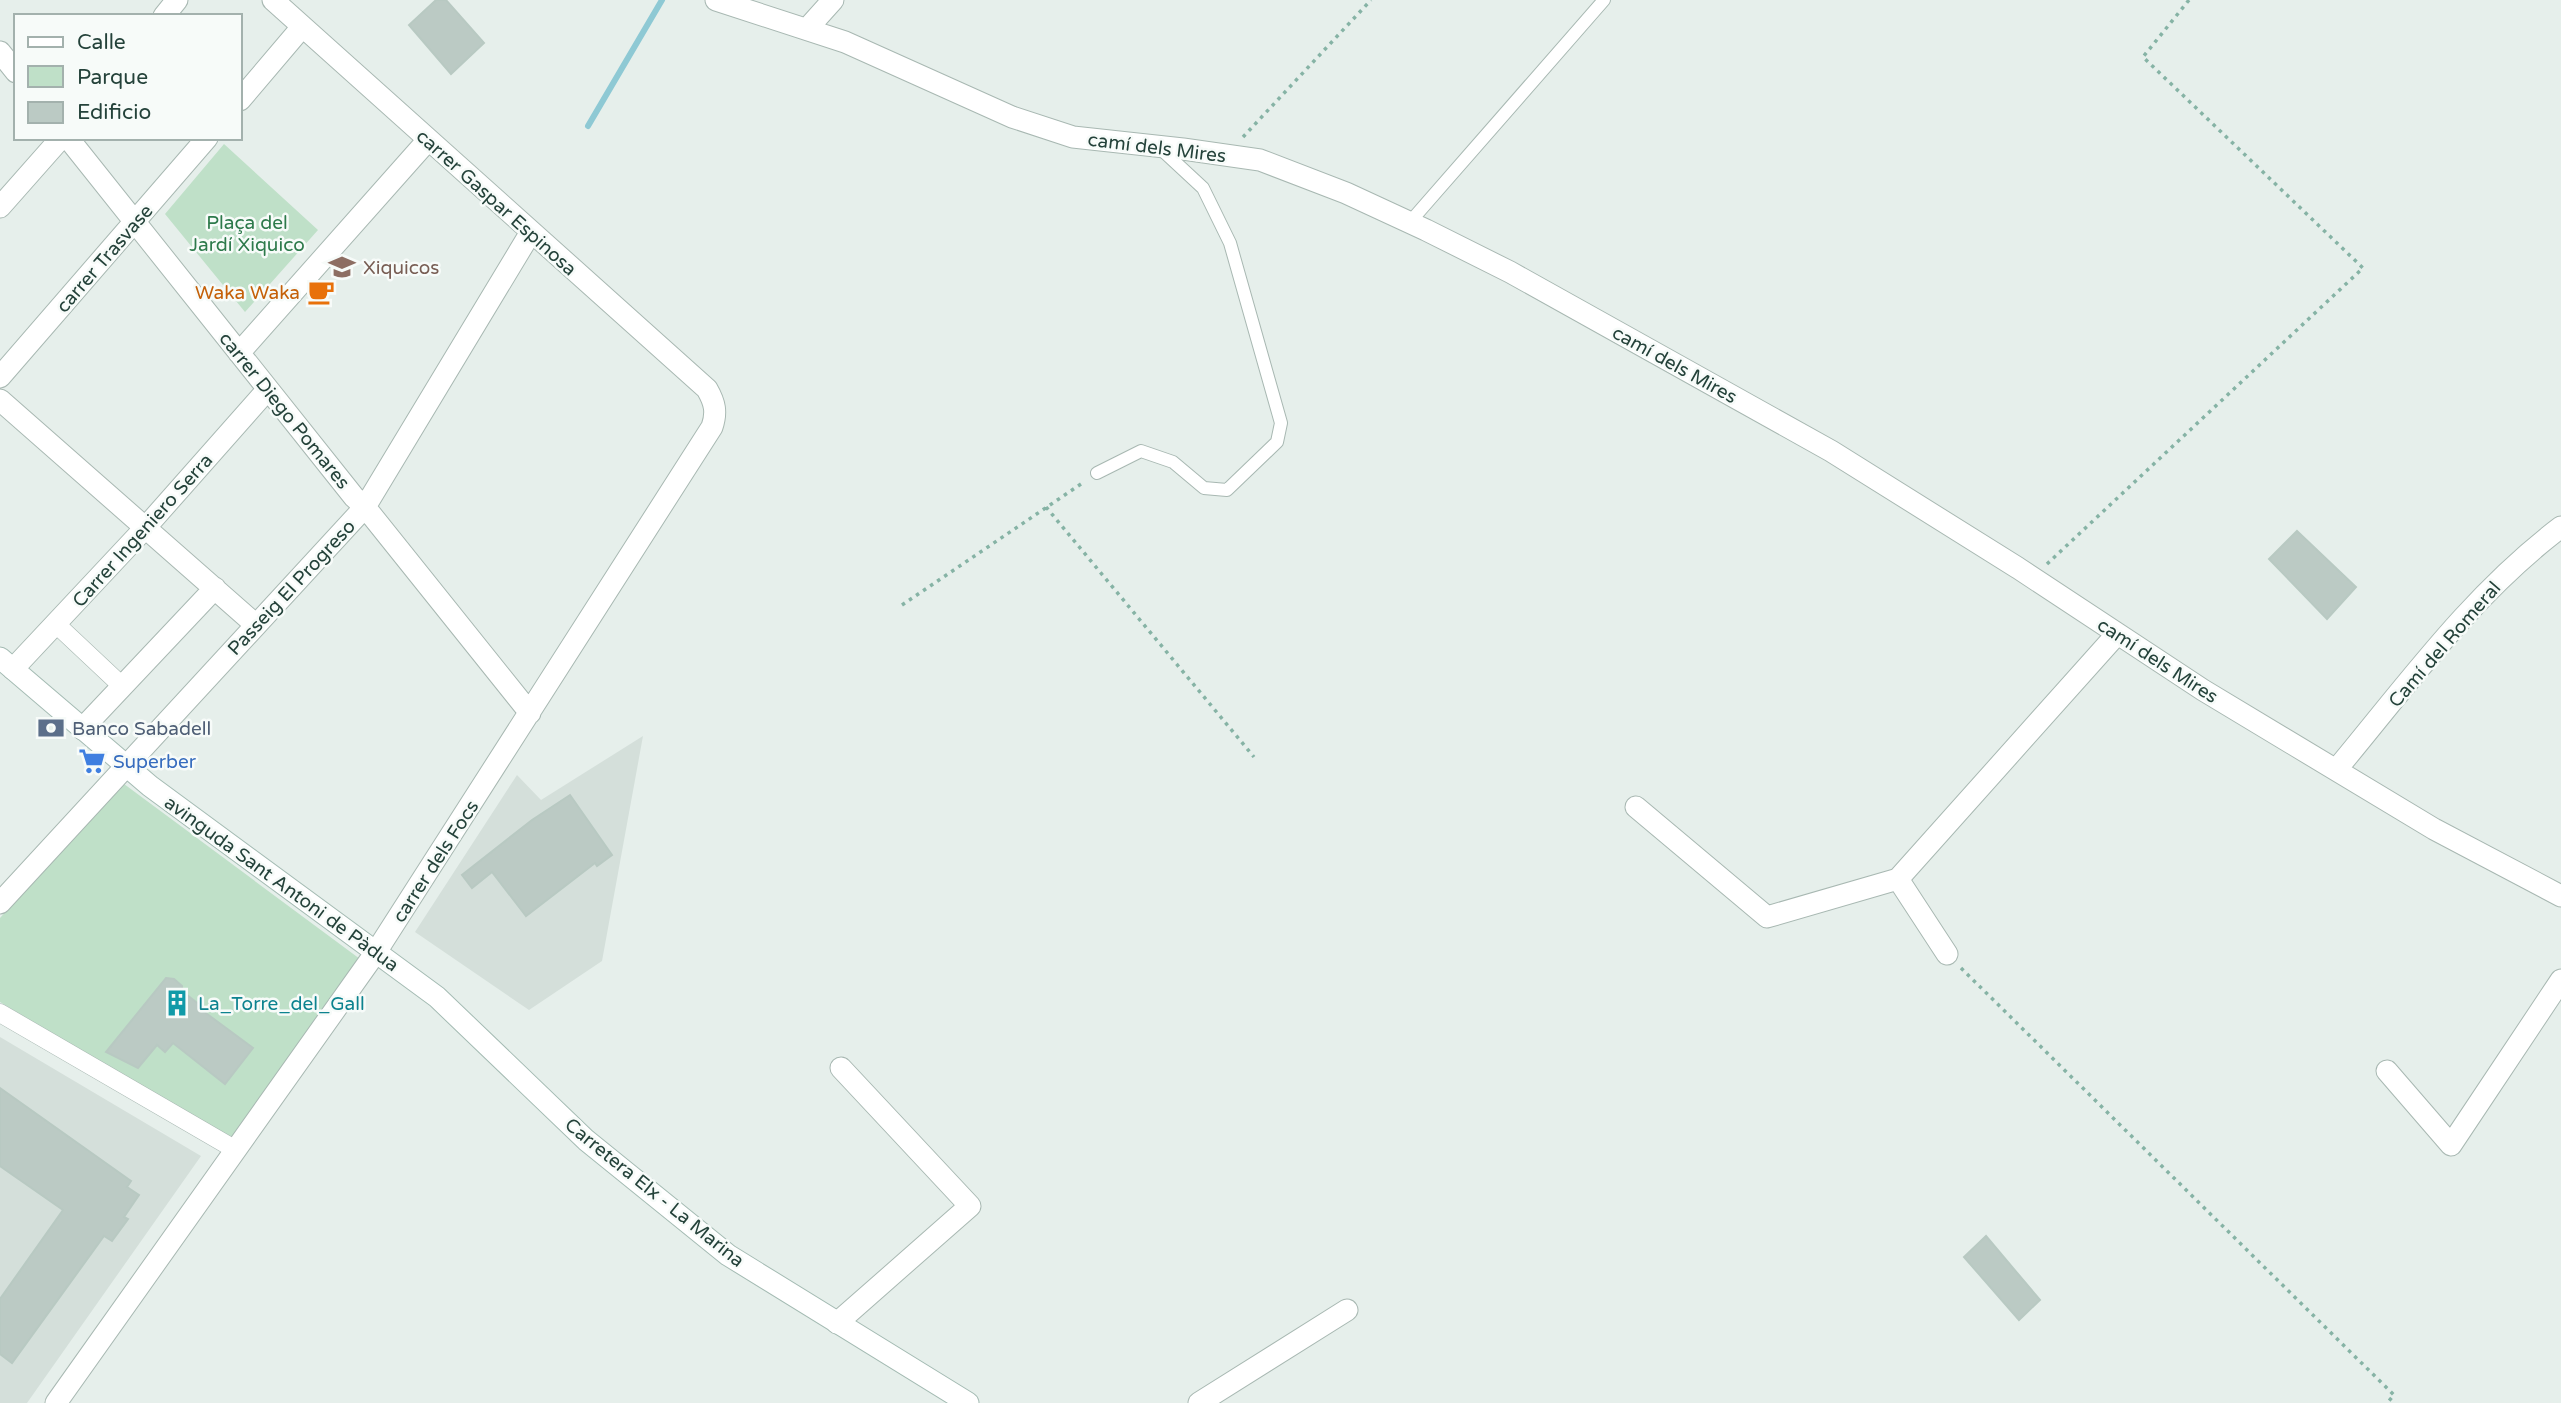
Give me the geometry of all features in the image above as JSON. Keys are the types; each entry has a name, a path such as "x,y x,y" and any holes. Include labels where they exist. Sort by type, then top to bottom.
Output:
{"street":[{"path":"166,14 177,0"},
{"name":"carrer Gaspar Espinosa","path":"273,0 707,389 716,407"},
{"name":"camí dels Mires","path":"716,0 845,42 1012,117 1073,138 1260,160 1346,193 1410,222 1510,272 1831,451 2033,578 2203,691 2434,829 2561,896"},
{"path":"807,29 834,0"},
{"path":"242,98 303,27"},
{"path":"0,52 14,70"},
{"path":"0,207 59,140"},
{"name":"carrer Diego Pomares","path":"70,140 530,713"},
{"name":"carrer Trasvase","path":"0,377 205,140"},
{"path":"239,353 428,140"},
{"name":"Passeig El Progreso","path":"0,903 365,507 531,232"},
{"name":"Carrer Ingeniero Serra","path":"7,664 56,624 268,389"},
{"path":"0,400 256,625"},
{"name":"carrer dels Focs","path":"56,1403 376,952 712,427 716,407"},
{"name":"Camí del Romeral","path":"2336,770 2454,627 2525,554 2561,527"},
{"path":"82,729 215,588"},
{"path":"56,624 122,687"},
{"path":"1636,807 1768,917 1898,879 2117,634"},
{"name":"avinguda Sant Antoni de Pàdua","path":"7,664 125,766 437,997"},
{"path":"1898,879 1947,954"},
{"path":"2387,1071 2451,1145 2561,979"},
{"name":"Carretera Elx - La Marina","path":"437,997 596,1149 728,1255 968,1403"},
{"path":"0,1013 236,1150"},
{"path":"837,1323 970,1206 841,1068"},
{"path":"1199,1403 1347,1310"}],"lane":[{"path":"1410,222 1605,0"},
{"path":"1097,473 1141,451 1173,462 1204,488 1227,490 1277,442 1281,423 1230,243 1203,188 1158,146"}],"path":[{"path":"1226,155 1371,0"},
{"path":"2033,578 2363,268 2143,57 2189,0"},
{"path":"902,605 1097,473"},
{"path":"1046,507 1254,757"},
{"path":"1947,954 2394,1395 2388,1403"}],"shaded area":[{"path":"643,736 602,961 529,1010 415,932 517,775 541,800"},
{"path":"0,1037 201,1156 27,1403 0,1403"}],"green space":[{"name":"Plaça del Jardí Xiquico","path":"224,144 318,230 245,312 165,214"},
{"path":"120,781 360,959 233,1142 0,1002 0,918"}],"building":[{"path":"436,0 446,0 484,43 451,74 409,25"},
{"path":"2297,531 2356,587 2327,619 2269,559"},
{"path":"570,795 612,855 597,866 595,863 526,916 492,872 472,888 462,875 532,820"},
{"path":"166,978 174,979 182,986 182,991 205,1009 203,1011 253,1048 225,1084 173,1043 165,1052 157,1045 138,1068 106,1052"},
{"path":"0,1088 131,1181 127,1187 139,1195 124,1217 128,1219 112,1241 104,1236 12,1363 0,1354 0,1299 63,1210 0,1166"},
{"path":"1986,1236 2040,1300 2019,1320 1964,1257"}],"waterway":[{"path":"588,126 662,0"}],"place":[{"name":"Xiquicos","path":"342,267"},
{"name":"Waka Waka","path":"321,292"},
{"name":"Banco Sabadell","path":"51,728"},
{"name":"Superber","path":"92,761"},
{"name":"La_Torre_del_Gall","path":"177,1003"}]}
